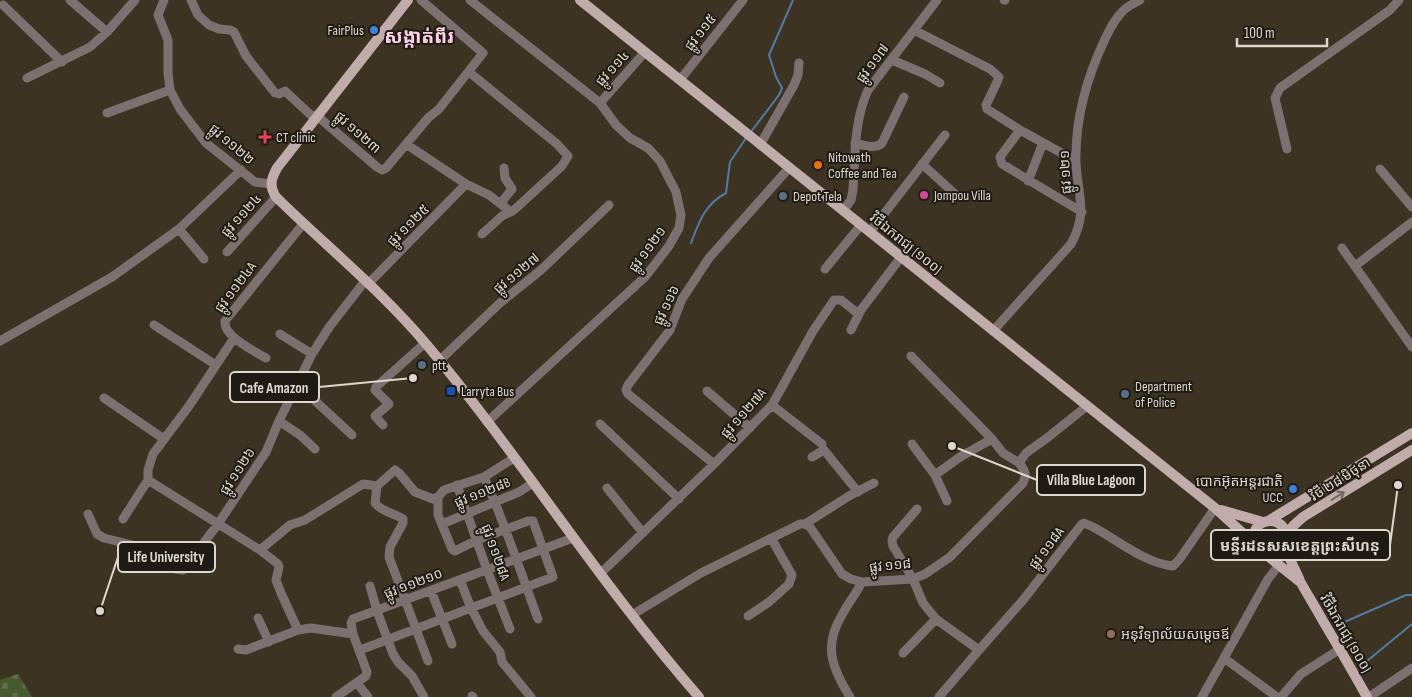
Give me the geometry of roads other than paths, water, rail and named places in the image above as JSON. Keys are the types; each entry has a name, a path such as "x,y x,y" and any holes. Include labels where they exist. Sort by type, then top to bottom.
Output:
{"main road":[{"path":"408,0 277,168 271,184 276,197 366,283 425,343 478,410 600,574 699,697"},
{"name":"វិថីឯករាជ្យ (១០០)","path":"580,0 1215,508 1258,548 1302,583"},
{"path":"1215,508 1239,516 1266,521 1279,523 1285,530 1286,538 1283,546 1275,552 1266,553 1258,548 1254,541 1256,527 1266,521 1304,500 1412,433"},
{"name":"វិថី ២៨ មិថុនា","path":"1286,538 1293,526 1312,512 1412,450"},
{"path":"1304,500 1312,512"},
{"name":"វិថីឯករាជ្យ (១០០)","path":"1286,538 1290,558 1302,583 1368,697"}],"street":[{"path":"70,0 107,32"},
{"path":"27,78 90,47 107,32 135,0"},
{"name":"ផ្លូវ ១១២២","path":"164,0 158,15 168,40 170,90 180,110 206,143 255,182 271,184"},
{"name":"ផ្លូវ ១១២៣","path":"191,0 198,15 209,25 234,32 246,56 276,93 279,94 285,91 382,170 386,168 406,144"},
{"path":"421,0 482,53 439,109 428,118 406,144 466,184 489,195 511,212"},
{"name":"ផ្លូវ ១១២១","path":"470,0 600,102 616,125 630,138 648,148 660,161 676,192 681,215 679,228 645,278 487,422"},
{"name":"ផ្លូវ ១១៥","path":"680,80 743,0"},
{"name":"ផ្លូវ ១១៧","path":"843,211 851,200 853,190 857,121 861,105 868,90 937,0"},
{"name":"ផ្លូវ ១២១","path":"993,330 1071,244 1077,233 1082,212 1076,162 1080,118 1086,86 1113,22 1124,10 1140,0"},
{"path":"1287,149 1276,98 1280,88 1390,10 1399,0"},
{"path":"3,5 62,62"},
{"path":"914,30 990,69 999,77 986,107 1020,130 1076,162"},
{"name":"ផ្លូវ ១១៤","path":"600,102 645,52"},
{"path":"892,60 925,74 940,84"},
{"path":"757,142 794,85 798,75 799,63"},
{"path":"469,72 568,156 562,166 514,210 502,216 482,234"},
{"path":"107,113 170,90"},
{"path":"856,143 874,147 882,144 904,97"},
{"path":"1020,130 1000,157 1002,164 1082,212"},
{"path":"870,232 944,135"},
{"path":"1028,180 1043,143"},
{"path":"922,164 955,194"},
{"path":"501,203 512,189 505,178 504,168"},
{"name":"ផ្លូវ ១១៦","path":"714,464 628,394 626,390 670,330 682,300 709,258 789,168"},
{"path":"1380,169 1412,207"},
{"path":"0,341 112,277 179,229 241,170"},
{"name":"ផ្លូវ ១១២៥","path":"366,283 466,184"},
{"name":"ផ្លូវ ១១២៤","path":"227,252 276,197"},
{"name":"ផ្លូវ ១១២៧","path":"439,361 500,303 541,270 609,205"},
{"path":"1355,266 1412,222"},
{"name":"ផ្លូវ ១១២៤A","path":"234,338 224,326 225,320 303,224"},
{"path":"825,269 861,225"},
{"path":"179,229 204,259"},
{"path":"1342,248 1412,347"},
{"path":"851,330 861,310 900,257"},
{"name":"ផ្លូវ ១១២៦","path":"88,514 97,534 104,538 148,549 168,565 183,570 218,524 266,452 312,354 330,326 366,283"},
{"name":"ផ្លូវ ១១២៧A","path":"600,574 679,499 772,405 813,331 834,300 841,300 856,312 861,310"},
{"path":"154,325 216,365"},
{"path":"280,334 312,354"},
{"path":"123,519 148,480 148,470 153,454 189,406 234,338 266,358"},
{"path":"383,425 376,418 376,415 389,404 375,390 376,386 425,343"},
{"path":"911,356 992,439 1003,453 1019,463 1034,445 1047,438 1088,406"},
{"path":"297,384 352,435"},
{"path":"707,391 750,428"},
{"path":"104,398 164,439"},
{"path":"772,405 822,444"},
{"path":"279,421 300,435 314,449"},
{"path":"600,424 679,499"},
{"path":"935,475 960,457 992,439"},
{"path":"912,444 935,475 947,501"},
{"path":"812,457 824,450 858,492"},
{"path":"360,650 553,577 533,521 528,521 477,540 455,551 452,549 436,509 438,497 444,490 484,477 514,458"},
{"name":"ផ្លូវ ១១៨","path":"805,524 810,527 842,574 851,579 862,582 913,579 925,574 950,557 1023,483 1025,471 1019,463"},
{"path":"428,661 388,553 403,519 385,512 375,503 377,486 395,470 400,472 415,492 433,499 438,497"},
{"path":"484,477 506,530 515,560 538,618"},
{"path":"148,480 260,550 278,564 276,580 298,630"},
{"path":"632,615 701,573 800,524 805,524 874,483"},
{"path":"260,550 290,524 305,520 363,484 377,486"},
{"name":"ផ្លូវ ១១២៨B","path":"442,524 519,492 532,484"},
{"name":"ផ្លូវ ១១២៨A","path":"457,485 510,629"},
{"path":"607,488 643,533"},
{"name":"ផ្លូវ ១១៨A","path":"939,697 978,650 1024,600 1081,525 1093,527 1147,558 1173,566 1215,508"},
{"path":"917,509 892,541 913,579 923,603 936,619 978,650"},
{"name":"ផ្លូវ ១១២១០","path":"353,634 351,622 353,619 573,538"},
{"path":"748,616 770,602 791,580 792,575 771,538"},
{"path":"1202,697 1268,579 1279,565"},
{"path":"460,580 483,631 500,652 502,662 531,697"},
{"path":"850,697 839,678 830,652 833,634 841,615 855,596 862,582"},
{"path":"370,586 387,640 398,662 412,676 424,697"},
{"path":"430,591 452,644"},
{"path":"258,618 269,642"},
{"path":"903,653 936,619"},
{"path":"238,649 246,650 298,630 311,628 353,634 367,672 366,676 336,697"},
{"path":"1281,697 1301,674 1340,649"},
{"path":"1224,658 1277,697"},
{"path":"1368,697 1412,668"},
{"path":"357,682 368,697"}],"waterway":[{"path":"750,133 779,95 782,88 776,77 769,55 793,0"},
{"path":"691,243 700,221 708,208 726,193 730,162 746,138"},
{"path":"1340,624 1406,595 1412,595"},
{"path":"1367,661 1412,624"}],"place":[{"name":"FairPlus","path":"374,30"},
{"name":"CT clinic","path":"265,137"},
{"name":"Nitowath Coffee and Tea","path":"818,165"},
{"name":"Jompou Villa","path":"924,195"},
{"name":"Depot Tela","path":"783,196"},
{"name":"ptt","path":"422,365"},
{"name":"Cafe Amazon","path":"413,378"},
{"name":"Larryta Bus","path":"451,391"},
{"name":"Department of Police","path":"1125,394"},
{"name":"Villa Blue Lagoon","path":"952,446"},
{"name":"មន្ទីរដនសសខេត្តព្រះសីហនុ","path":"1398,485"},
{"name":"បោកអ៊ុតអន្តរជាតិ UCC","path":"1293,489"},
{"name":"Life University","path":"100,611"},
{"name":"អនុវិទ្យាល័យសម្តេចឪ","path":"1111,634"}],"district":[{"name":"សង្កាត់ពីរ","path":"419,36"}]}
